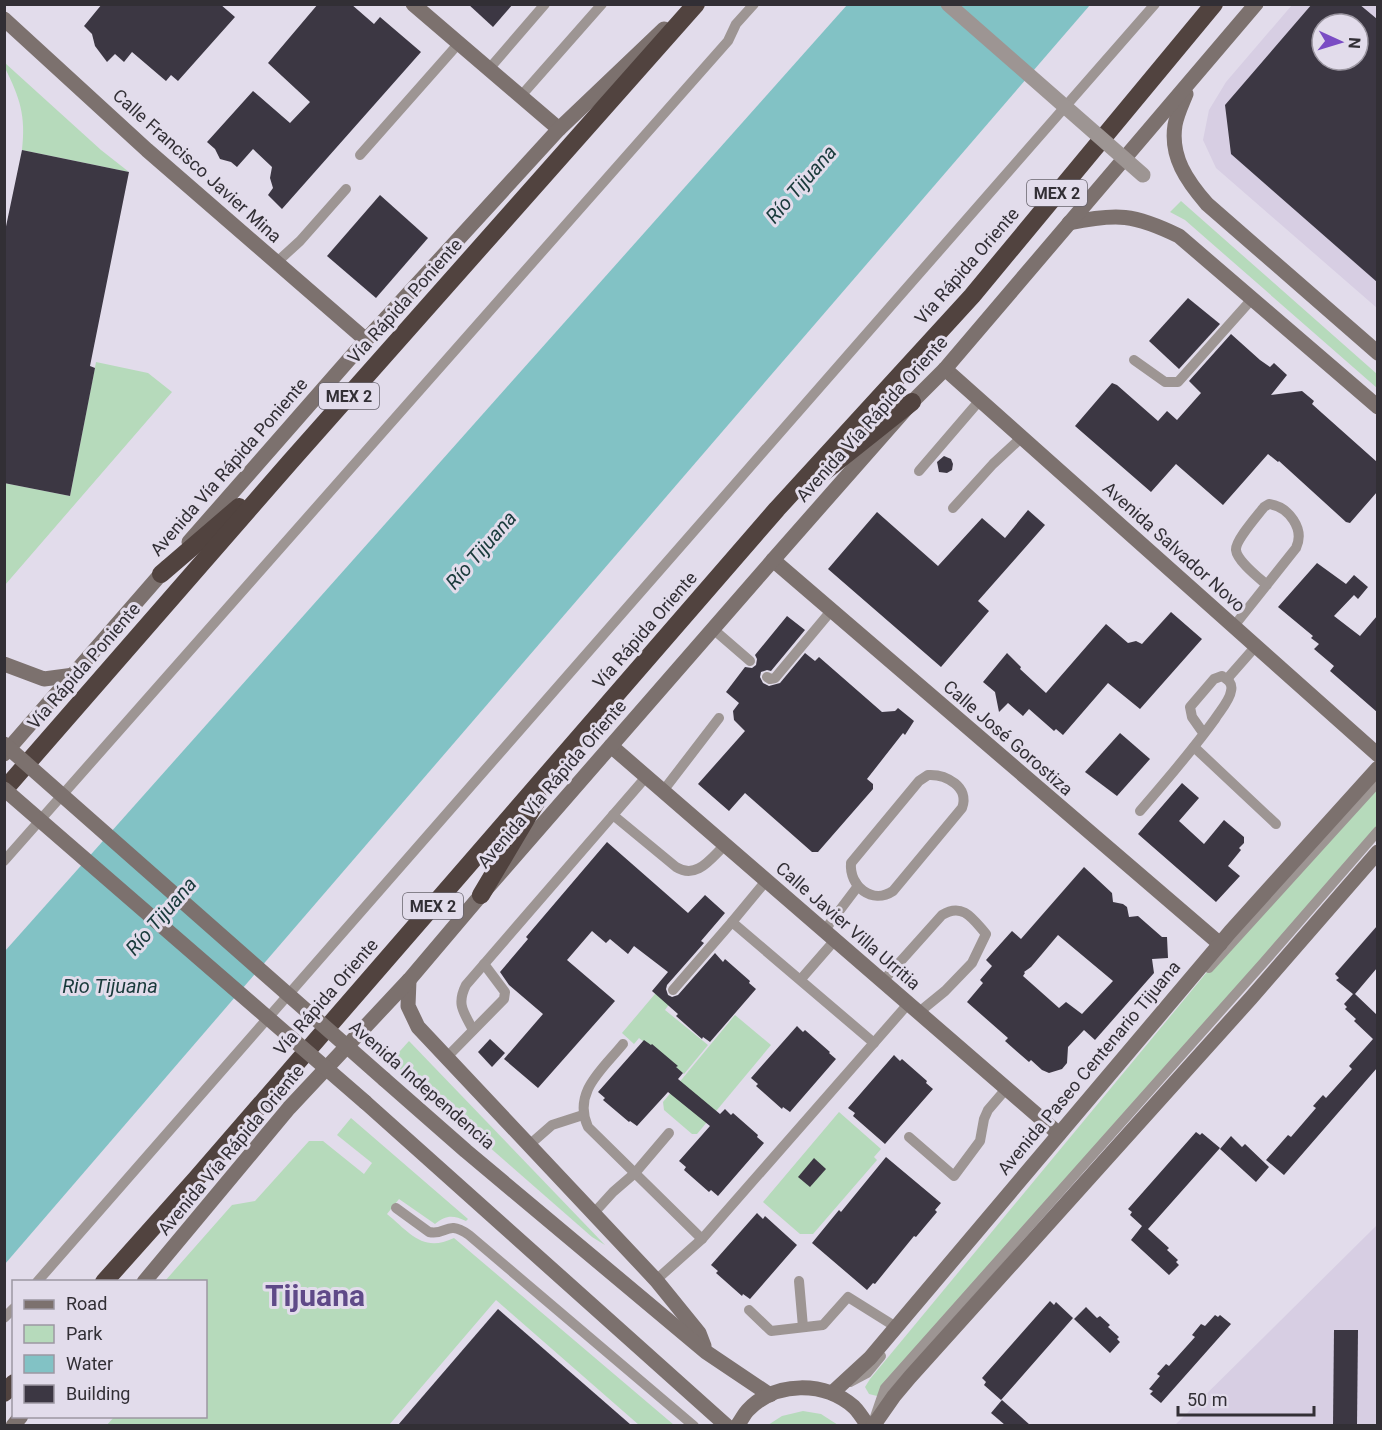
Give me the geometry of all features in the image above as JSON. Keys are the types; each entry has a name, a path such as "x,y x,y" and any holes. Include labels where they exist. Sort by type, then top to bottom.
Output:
{"highway":[{"name":"Vía Rápida Poniente","path":"4,789 696,4"},
{"path":"896,378 1198,4"},
{"name":"Vía Rápida Oriente","path":"105,1280 196,1179 777,508 972,296 1214,4"},
{"path":"777,508 912,402"},
{"path":"161,574 290,462"},
{"path":"481,895 563,757"}],"main road":[{"name":"Avenida Vía Rápida Poniente","path":"4,754 366,340 559,129 690,4"},
{"path":"1069,223 1256,4"},
{"path":"414,5 559,129"},
{"name":"Calle Francisco Javier Mina","path":"4,19 147,150 366,340"},
{"path":"1190,83 1175,123 1174,137 1177,155 1186,180 1207,204 1377,353"},
{"path":"1069,223 1102,216 1127,217 1153,223 1179,236 1197,249 1377,407"},
{"name":"Avenida Vía Rápida Oriente","path":"145,1280 289,1108 409,980 773,560 912,402 945,369 1069,223"},
{"name":"Avenida Salvador Novo","path":"945,369 1377,754"},
{"name":"Calle José Gorostiza","path":"773,560 1220,944"},
{"path":"4,664 44,679 74,675"},
{"name":"Avenida Independencia","path":"4,744 466,1151 706,1352 770,1395"},
{"name":"Calle Javier Villa Urritia","path":"611,746 1059,1134"},
{"name":"Avenida Paseo Centenario Tijuana","path":"832,1393 861,1368 1220,944 1377,768"},
{"path":"4,789 366,1102 727,1425"},
{"path":"737,1425 748,1410 770,1395 790,1388 811,1388 832,1393 854,1408 871,1425 899,1389 1251,998 1377,852"},
{"path":"409,980 409,1010 418,1027 656,1280 699,1333 706,1352"}],"street":[{"path":"948,4 1143,175"}],"lane":[{"path":"489,69 545,4"},
{"path":"520,98 602,4"},
{"path":"4,861 728,41 736,24 754,4"},
{"path":"38,1280 1155,4"},
{"path":"360,155 459,43"},
{"path":"277,262 300,241 346,189"},
{"path":"1134,360 1165,382 1178,382 1252,299"},
{"path":"919,471 980,400"},
{"path":"953,508 993,464 1022,437"},
{"path":"1234,626 1267,585 1296,548 1300,540 1300,531 1285,511 1278,505 1269,504 1264,507 1238,542 1236,551 1240,560 1267,585"},
{"path":"767,677 775,678 831,611"},
{"path":"713,629 750,661"},
{"path":"1227,679 1256,646"},
{"path":"1140,811 1194,747 1204,734 1230,695 1232,686 1222,676 1217,677 1190,707 1192,717 1204,734"},
{"path":"663,791 719,718"},
{"path":"1194,747 1276,824"},
{"path":"928,775 937,775 945,777 958,786 964,794 962,808 893,891 876,897 858,886 850,871 855,856 919,781 928,775"},
{"path":"473,1030 461,1006 460,999 466,985 646,777"},
{"path":"832,1393 867,1373 1211,966 1377,782"},
{"path":"613,815 676,867 687,872 701,868 725,845"},
{"path":"871,1425 885,1388 1264,962 1377,831"},
{"path":"673,990 766,881"},
{"path":"801,979 858,886"},
{"path":"656,1280 702,1239 874,1043 913,1009 945,991 972,963 986,934 968,914 950,910 942,915 882,982"},
{"path":"732,922 874,1043"},
{"path":"446,1058 501,1002 505,995 484,964"},
{"path":"623,1044 592,1081 586,1093 583,1115 588,1126 702,1239"},
{"path":"909,1137 954,1176 980,1142 988,1110 1006,1089"},
{"path":"528,1146 552,1125 583,1115"},
{"path":"594,1214 613,1192 635,1173 669,1133"},
{"path":"396,1208 429,1232 435,1233 450,1227 469,1234 694,1425"},
{"path":"800,1281 803,1327"},
{"path":"749,1310 771,1331 823,1325 848,1297 896,1327"}],"shaded area":[{"path":"1292,5 1377,5 1377,308 1216,168 1203,140 1209,110 1226,82"},
{"path":"1377,1225 1377,1425 1175,1425"}],"green space":[{"path":"5,63 101,150 129,172 22,150 21,108"},
{"path":"1181,201 1377,374 1377,388 1185,220 1170,212"},
{"path":"96,362 148,373 172,392 5,585 4,483 70,496"},
{"path":"1377,782 1377,830 877,1396 869,1394 865,1387 870,1379 1207,972"},
{"path":"660,988 673,999 665,1010 708,1045 684,1074 639,1038 634,1044 622,1033"},
{"path":"735,1015 771,1045 697,1134 692,1134 664,1110 663,1102"},
{"path":"409,1041 605,1245 592,1237 391,1061"},
{"path":"839,1112 881,1149 874,1157 877,1160 813,1234 800,1234 763,1202"},
{"path":"351,1118 468,1219 466,1221 450,1217 435,1224 399,1199 387,1214 410,1234 425,1242 434,1243 454,1238 674,1425 639,1425 496,1300 389,1425 106,1426 113,1418 207,1418 207,1280 166,1280 232,1205 255,1201 309,1141 323,1141 364,1174 372,1163 337,1135"},
{"path":"803,1411 821,1414 838,1425 768,1425 782,1416"}],"water":[{"name":"Rio Tijuana","path":"847,5 1090,5 5,1264 5,951"}],"building":[{"path":"102,4 220,4 235,17 178,81 171,75 166,81 132,52 124,62 115,54 107,62 95,46 92,34 84,26"},
{"path":"318,4 351,4 374,24 380,17 421,52 282,209 268,195 273,188 270,178 272,167 253,149 237,167 231,162 220,159 215,149 207,142 253,91 290,123 310,102 268,63"},
{"path":"468,4 513,4 493,27"},
{"path":"1312,4 1359,4 1369,12 1310,12 1310,72 1370,72 1370,13 1377,19 1377,282 1231,154 1225,105"},
{"path":"22,150 129,172 90,366 95,368 70,496 4,483 4,236"},
{"path":"380,195 428,238 376,298 327,256"},
{"path":"1188,298 1220,324 1179,369 1149,341"},
{"path":"1231,334 1260,360 1270,367 1274,363 1287,375 1271,395 1302,391 1314,401 1312,404 1377,462 1377,492 1350,523 1346,522 1279,461 1268,454 1223,505 1176,464 1151,492 1075,426 1112,383 1158,421 1167,411 1177,420 1201,393 1189,381"},
{"path":"944,456 951,459 953,464 952,470 947,473 939,472 937,462"},
{"path":"1028,510 1045,525 978,601 989,611 941,667 828,569 877,512 938,566 982,518 1005,538"},
{"path":"1317,563 1346,584 1354,575 1368,587 1358,599 1354,595 1334,616 1360,636 1377,616 1377,712 1330,671 1334,666 1314,649 1319,644 1311,638 1313,636 1278,607"},
{"path":"1171,612 1202,639 1140,709 1108,683 1063,735 1056,729 1054,731 1029,709 1023,716 1008,703 999,712 995,692 983,682 1007,653 1021,667 1020,669 1046,693 1106,624 1128,643 1136,641 1142,644"},
{"path":"787,616 805,630 771,671 761,672 760,677 763,683 769,686 780,683 805,653 815,661 819,657 882,712 895,711 898,708 914,721 905,735 903,733 867,779 873,784 873,789 818,852 812,852 745,793 729,811 698,784 745,731 734,720 733,711 739,703 726,692 745,667 752,668 756,665 755,655"},
{"path":"1120,733 1150,759 1117,796 1085,772"},
{"path":"1182,783 1199,798 1179,821 1204,844 1224,820 1244,837 1244,843 1239,848 1241,850 1228,866 1240,876 1216,902 1138,834"},
{"path":"607,842 688,913 705,895 725,913 701,941 704,943 667,985 668,995 672,997 678,995 715,953 723,962 725,959 756,989 710,1042 703,1037 702,1039 652,991 668,972 634,946 628,954 610,939 606,943 592,931 567,960 615,1001 538,1088 504,1059 543,1014 509,985 500,972 528,939 526,937"},
{"path":"1084,867 1112,893 1113,902 1127,907 1129,917 1138,916 1162,937 1167,937 1168,958 1152,959 1154,973 1095,1040 1084,1030 1068,1047 1067,1063 1062,1069 1049,1073 1031,1060 1029,1062 1005,1041 1008,1038 967,1002 983,983 980,980 992,966 986,960 1012,931 1021,939","holes":["1058,935 1113,981 1082,1014 1066,1002 1059,1008 1023,976 1024,972"]},
{"path":"1377,926 1377,968 1355,994 1377,1015 1377,1068 1284,1175 1266,1160 1288,1135 1291,1137 1316,1108 1313,1106 1323,1095 1326,1098 1352,1069 1349,1066 1373,1039 1345,1009 1347,1007 1344,1004 1353,994 1336,980 1339,978 1335,974"},
{"path":"797,1026 803,1032 805,1030 836,1059 790,1112 783,1107 782,1109 756,1086 758,1084 751,1078"},
{"path":"490,1039 505,1053 492,1067 478,1052"},
{"path":"644,1040 678,1066 676,1067 683,1073 678,1079 720,1114 725,1109 731,1115 733,1113 764,1143 718,1196 711,1190 709,1192 684,1170 686,1167 679,1161 710,1126 668,1092 637,1126 603,1100 605,1098 598,1092"},
{"path":"894,1055 900,1061 902,1059 933,1089 885,1144 853,1116 855,1113 848,1108"},
{"path":"1196,1132 1200,1135 1202,1133 1220,1148 1148,1229 1169,1248 1167,1250 1178,1260 1176,1262 1179,1265 1169,1275 1131,1240 1142,1226 1130,1215 1132,1212 1128,1209"},
{"path":"1231,1136 1242,1147 1245,1144 1269,1167 1256,1182 1220,1149"},
{"path":"886,1157 941,1203 935,1210 937,1212 916,1237 914,1236 875,1284 873,1283 867,1290 812,1243"},
{"path":"814,1158 826,1169 810,1187 798,1177"},
{"path":"757,1213 763,1219 765,1216 797,1245 750,1299 743,1294 742,1296 716,1273 718,1271 711,1265"},
{"path":"1050,1301 1054,1305 1056,1302 1073,1318 1001,1400 984,1385 986,1382 982,1378"},
{"path":"1086,1307 1097,1318 1100,1316 1110,1325 1108,1327 1119,1337 1117,1339 1120,1342 1110,1353 1074,1319"},
{"path":"498,1309 631,1425 398,1425"},
{"path":"1215,1315 1218,1317 1220,1315 1231,1324 1161,1403 1150,1394 1153,1391 1149,1389 1160,1376 1157,1374 1166,1364 1169,1366 1195,1337 1192,1335 1201,1324 1205,1326"},
{"path":"1334,1330 1358,1330 1357,1425 1333,1425"},
{"path":"1002,1400 1030,1425 1005,1425 991,1413"}],"district":[{"name":"Tijuana","path":"315,1296"}],"water label":[{"name":"Río Tijuana","path":"801,184"},
{"name":"Río Tijuana","path":"481,550"},
{"name":"Río Tijuana","path":"161,916"}]}
